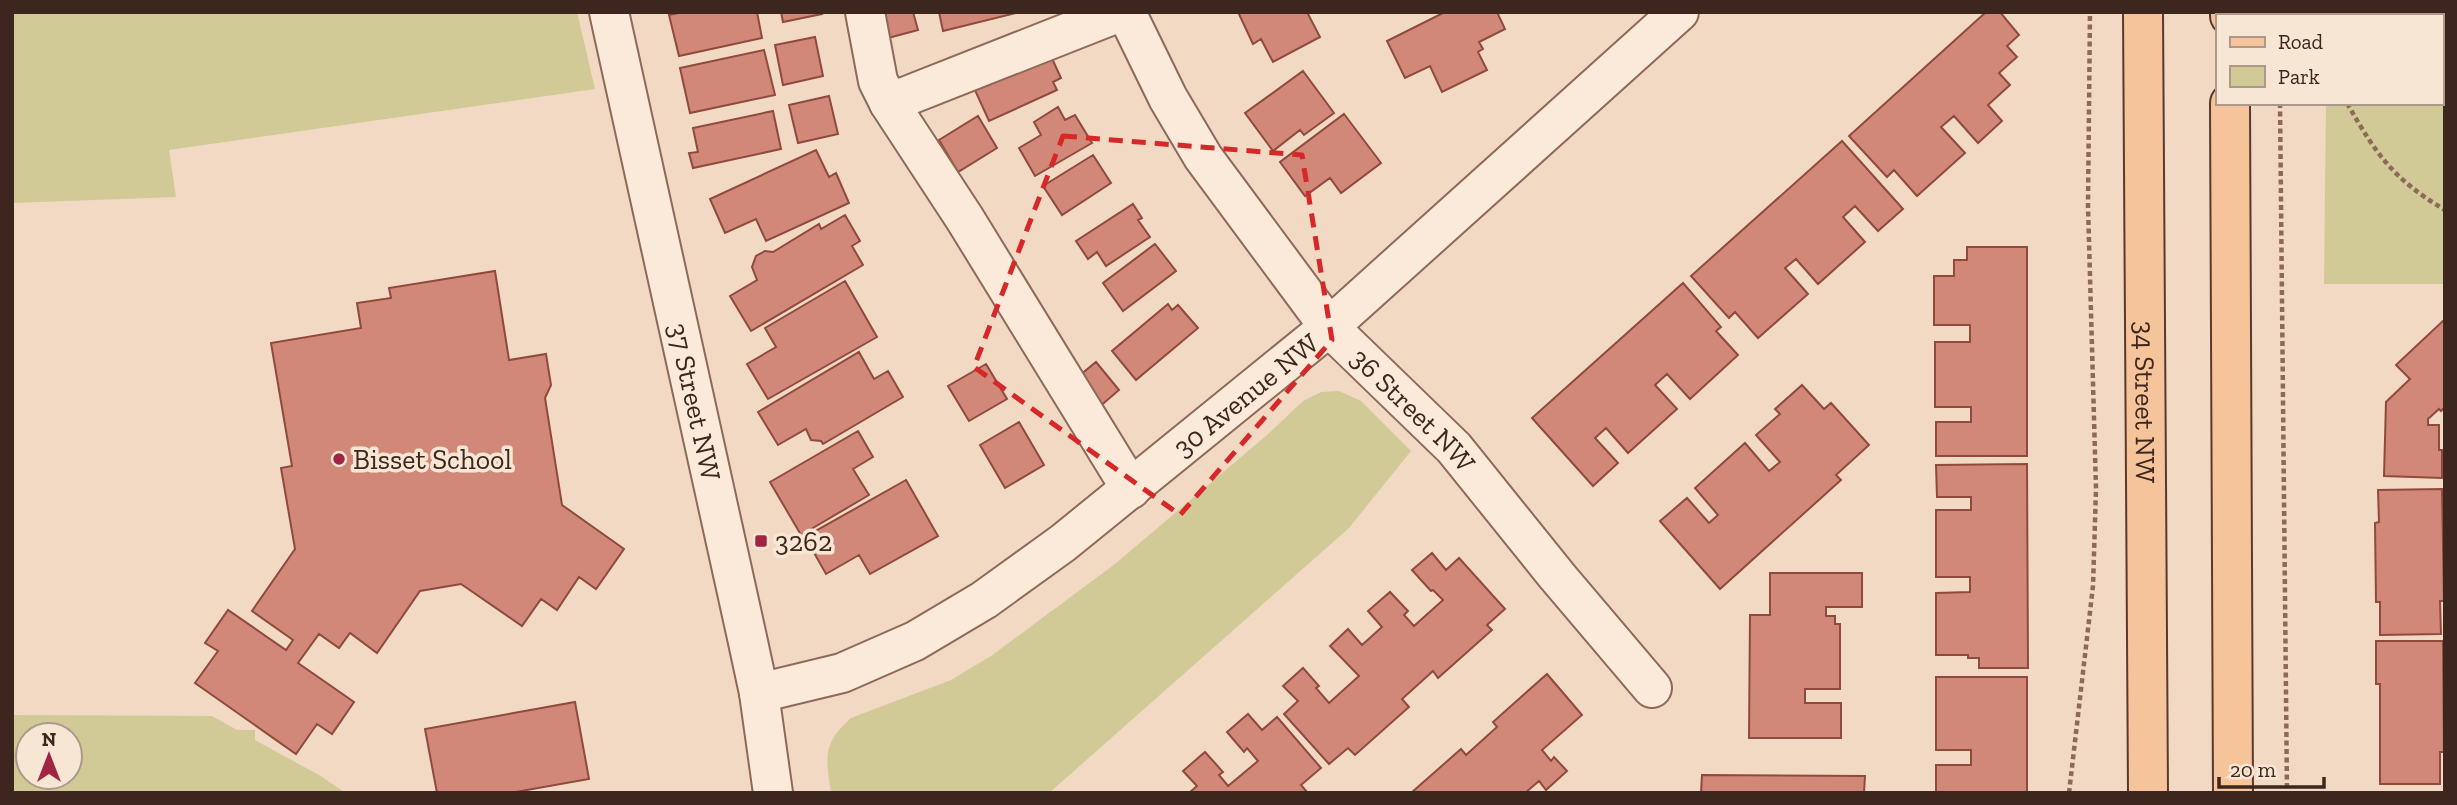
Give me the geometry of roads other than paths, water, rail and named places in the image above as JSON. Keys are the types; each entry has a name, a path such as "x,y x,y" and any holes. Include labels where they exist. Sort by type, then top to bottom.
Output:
{"main road":[{"name":"34 Street NW","path":"2143,12 2148,793"},
{"path":"2230,105 2233,793"}],"street":[{"name":"37 Street NW","path":"609,12 759,693 773,793"},
{"path":"865,12 878,81 889,103 965,219 1131,489"},
{"path":"889,103 1120,12"},
{"name":"36 Street NW","path":"1126,12 1168,98 1203,157 1329,327 1454,448 1652,688"},
{"name":"30 Avenue NW","path":"759,693 842,673 915,641 984,600 1063,543 1329,327 1679,12"}],"place":[{"name":"Bisset School","path":"339,459"},
{"name":"3262","path":"761,541"}]}
